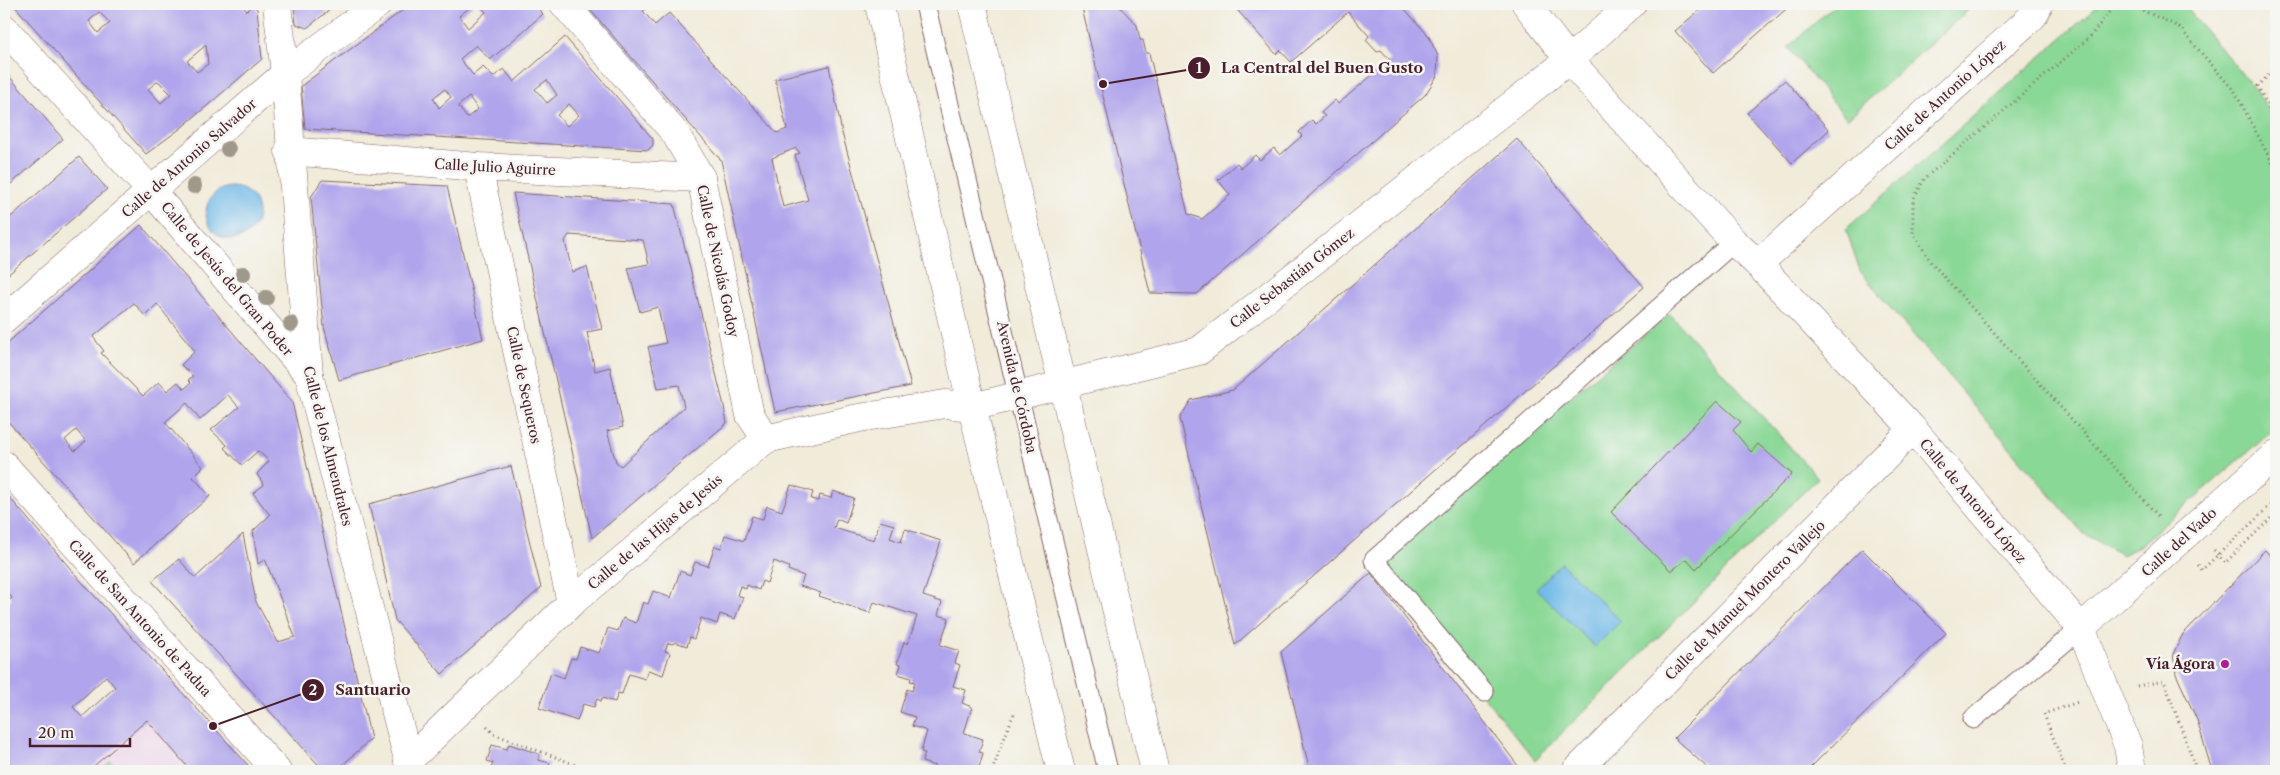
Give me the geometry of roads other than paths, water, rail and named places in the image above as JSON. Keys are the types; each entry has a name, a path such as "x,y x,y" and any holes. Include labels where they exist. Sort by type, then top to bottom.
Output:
{"street":[{"name":"Calle de los Almendrales","path":"277,4 309,375 404,768"},
{"name":"Calle de Antonio Salvador","path":"4,319 152,192 284,74 378,4"},
{"name":"Calle de Nicolás Godoy","path":"564,4 675,132 701,178 750,415 766,439"},
{"path":"879,4 972,407 1061,771"},
{"path":"972,4 1155,771"},
{"name":"Calle de Antonio López","path":"1526,4 1569,60 1734,242 1758,264 1913,429 2081,628 2128,746 2132,771"},
{"path":"1569,60 1632,4"},
{"name":"Calle de Antonio López","path":"1758,264 2033,16 2039,4"},
{"name":"Calle de Jesús del Gran Poder","path":"4,28 152,192 309,375"},
{"name":"Calle Sebastián Gómez","path":"972,407 1019,397 1199,351 1569,60"},
{"name":"Calle Julio Aguirre","path":"289,152 478,167 701,178"},
{"name":"Calle de Sequeros","path":"478,167 571,603"},
{"name":"Calle de las Hijas de Jesús","path":"404,768 571,603 766,439 859,418 945,404 972,407"},
{"name":"Calle de Manuel Montero Vallejo","path":"1576,771 1913,429"},
{"name":"Calle del Vado","path":"2081,628 2187,536 2276,454"},
{"name":"Calle de San Antonio de Padua","path":"4,465 277,771"}],"lane":[{"name":"Avenida de Córdoba","path":"925,4 1108,771"},
{"path":"1484,692 1374,560 1734,242"},
{"path":"1973,720 2081,628"}],"water":[{"path":"232,187 246,191 254,199 258,213 254,227 246,235 232,239 218,235 210,227 206,213 210,199 218,191"},
{"path":"1561,563 1621,621 1595,647 1536,589"}],"place":[{"name":"La Central del Buen Gusto","path":"1103,84"},
{"name":"Vía Ágora","path":"2225,664"},
{"name":"Santuario","path":"213,726"}]}
